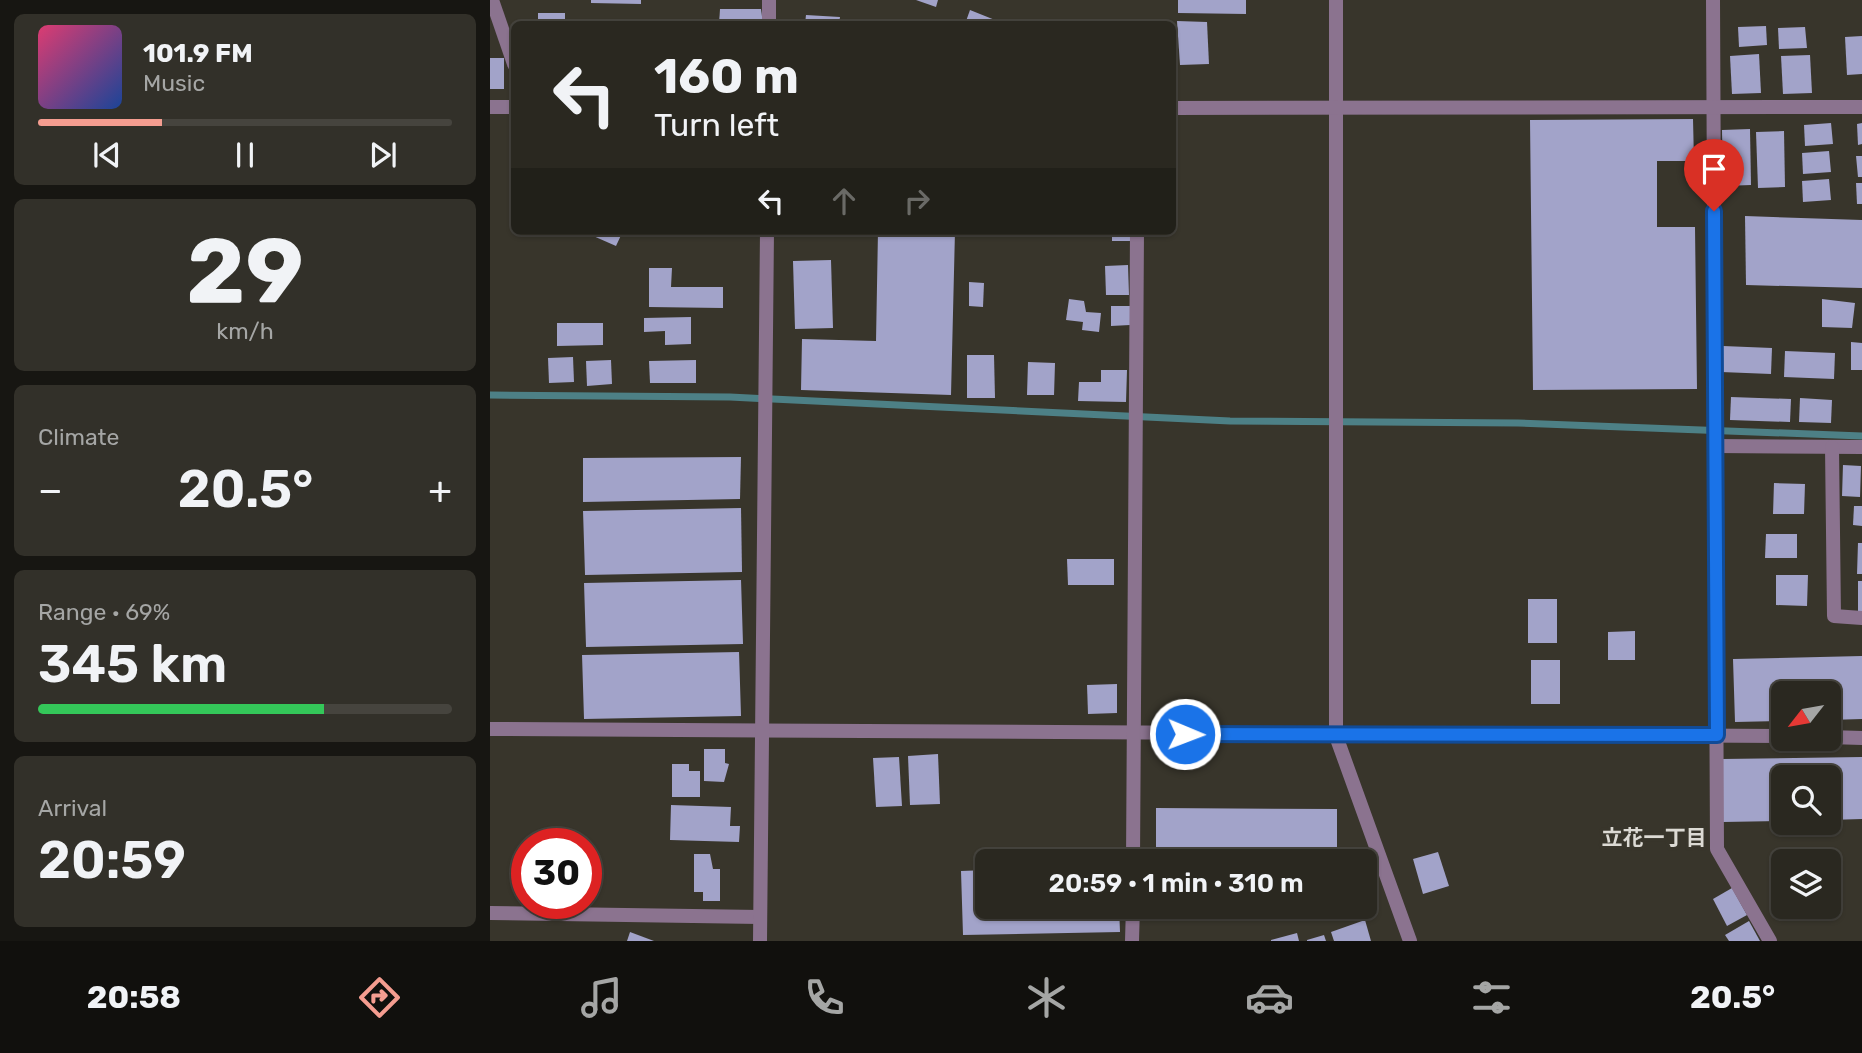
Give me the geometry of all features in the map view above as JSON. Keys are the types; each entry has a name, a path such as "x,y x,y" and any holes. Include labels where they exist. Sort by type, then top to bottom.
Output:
{"street":[{"path":"492,0 511,55"},
{"path":"769,0 769,21"},
{"path":"1336,0 1336,736 1410,941"},
{"path":"1713,0 1717,849 1770,941"},
{"path":"490,107 511,107"},
{"path":"1176,108 1862,107"},
{"path":"760,941 767,235"},
{"path":"1133,849 1137,235"},
{"path":"1715,446 1862,447"},
{"path":"1832,447 1834,616 1862,618"},
{"path":"490,729 1336,736 1771,736"},
{"path":"1841,737 1862,738"},
{"path":"490,913 760,916"},
{"path":"1132,941 1133,919"}],"building":[{"path":"591,0 641,0 641,4 591,3"},
{"path":"916,0 938,0 936,7"},
{"path":"1178,0 1246,0 1246,14 1178,13"},
{"path":"720,9 761,9 763,21 719,21"},
{"path":"970,10 995,20 995,21 966,21"},
{"path":"538,13 565,13 565,21 538,21"},
{"path":"806,15 840,17 839,21 805,21"},
{"path":"858,19 884,19 884,21"},
{"path":"1177,21 1207,22 1209,64 1180,65"},
{"path":"1766,26 1767,45 1739,47 1738,27"},
{"path":"1805,27 1807,48 1779,49 1778,28"},
{"path":"1862,36 1862,74 1847,75 1845,37"},
{"path":"1759,54 1761,93 1732,94 1730,56"},
{"path":"1810,55 1812,93 1783,94 1781,56"},
{"path":"490,58 504,58 504,89 490,89"},
{"path":"1693,119 1694,161 1657,161 1657,227 1695,227 1697,389 1533,390 1530,120"},
{"path":"1831,123 1833,144 1805,146 1804,125"},
{"path":"1862,123 1862,144 1858,145 1857,124"},
{"path":"1750,129 1751,185 1723,186 1722,130"},
{"path":"1784,131 1785,187 1758,188 1756,132"},
{"path":"1829,151 1831,172 1803,174 1802,153"},
{"path":"1856,156 1862,156 1862,177 1858,177"},
{"path":"1829,179 1831,200 1803,202 1802,181"},
{"path":"1856,183 1862,183 1862,204 1857,204"},
{"path":"1745,216 1862,220 1862,288 1746,285"},
{"path":"591,235 621,235 616,246"},
{"path":"878,235 955,235 951,395 801,390 802,339 876,341"},
{"path":"1112,235 1130,235 1130,241 1112,241"},
{"path":"831,260 833,328 795,329 793,261"},
{"path":"1128,265 1129,295 1106,295 1105,266"},
{"path":"649,268 672,268 671,287 723,287 723,308 649,307"},
{"path":"969,282 984,283 983,307 969,306"},
{"path":"1069,299 1084,301 1086,312 1101,313 1099,332 1082,330 1083,322 1066,320"},
{"path":"1822,299 1855,303 1852,328 1822,327"},
{"path":"1111,306 1130,306 1130,325 1111,326"},
{"path":"691,317 691,344 665,345 665,331 644,332 644,318"},
{"path":"557,323 603,323 603,345 557,346"},
{"path":"1851,342 1862,343 1862,370 1851,370"},
{"path":"1723,346 1772,348 1771,374 1721,372"},
{"path":"1785,351 1835,353 1834,379 1784,377"},
{"path":"967,355 994,355 995,398 967,398"},
{"path":"573,357 574,382 549,383 548,358"},
{"path":"611,360 612,384 587,386 586,361"},
{"path":"696,360 696,383 650,383 649,361"},
{"path":"1028,362 1055,363 1054,395 1027,395"},
{"path":"1101,370 1127,370 1126,402 1078,401 1079,382 1101,382"},
{"path":"1731,397 1791,399 1790,422 1730,420"},
{"path":"1800,398 1832,400 1831,423 1799,422"},
{"path":"741,457 740,499 583,502 583,458"},
{"path":"1843,465 1861,466 1860,497 1842,496"},
{"path":"1774,483 1805,484 1804,514 1773,514"},
{"path":"1854,506 1862,506 1862,526 1853,525"},
{"path":"741,508 742,572 585,575 583,511"},
{"path":"1766,534 1797,534 1797,558 1765,558"},
{"path":"1858,543 1862,543 1862,574 1857,574"},
{"path":"1067,559 1114,559 1114,585 1068,585"},
{"path":"1776,575 1808,575 1807,606 1776,605"},
{"path":"741,580 743,644 586,647 584,583"},
{"path":"1858,581 1862,581 1862,613 1858,612"},
{"path":"1528,599 1557,599 1557,643 1528,643"},
{"path":"1635,631 1635,660 1608,660 1608,632"},
{"path":"739,652 741,716 584,719 582,655"},
{"path":"1862,656 1862,719 1841,720 1841,681 1771,681 1771,721 1735,722 1733,659"},
{"path":"1531,660 1560,660 1560,704 1531,704"},
{"path":"1117,684 1117,713 1088,714 1087,685"},
{"path":"704,749 725,749 725,763 729,764 724,782 704,781"},
{"path":"938,754 940,804 910,805 908,756"},
{"path":"899,757 902,806 876,807 873,758"},
{"path":"1862,757 1862,819 1841,820 1841,765 1771,765 1771,821 1723,822 1722,759"},
{"path":"672,764 689,764 689,771 700,771 700,797 672,797"},
{"path":"671,805 731,807 730,826 740,826 739,842 670,840"},
{"path":"1156,808 1337,809 1337,849 1156,849"},
{"path":"1438,852 1449,886 1423,894 1413,859"},
{"path":"694,854 710,854 713,869 720,869 720,901 703,901 703,892 694,892"},
{"path":"975,870 975,919 1120,919 1120,932 963,935 961,871"},
{"path":"1732,888 1747,915 1727,926 1713,899"},
{"path":"1365,920 1371,941 1334,941 1331,932"},
{"path":"1749,921 1760,941 1729,941 1725,935"},
{"path":"630,932 654,941 627,941"},
{"path":"1297,933 1299,941 1271,941 1271,940"},
{"path":"1324,935 1326,941 1307,941 1307,940"}],"waterway":[{"path":"490,395 730,397 1230,421 1518,423 1862,436"}],"district":[{"name":"立花一丁目","path":"1654,837"}],"route":[{"path":"1185,734 1717,735 1714,211"}]}
